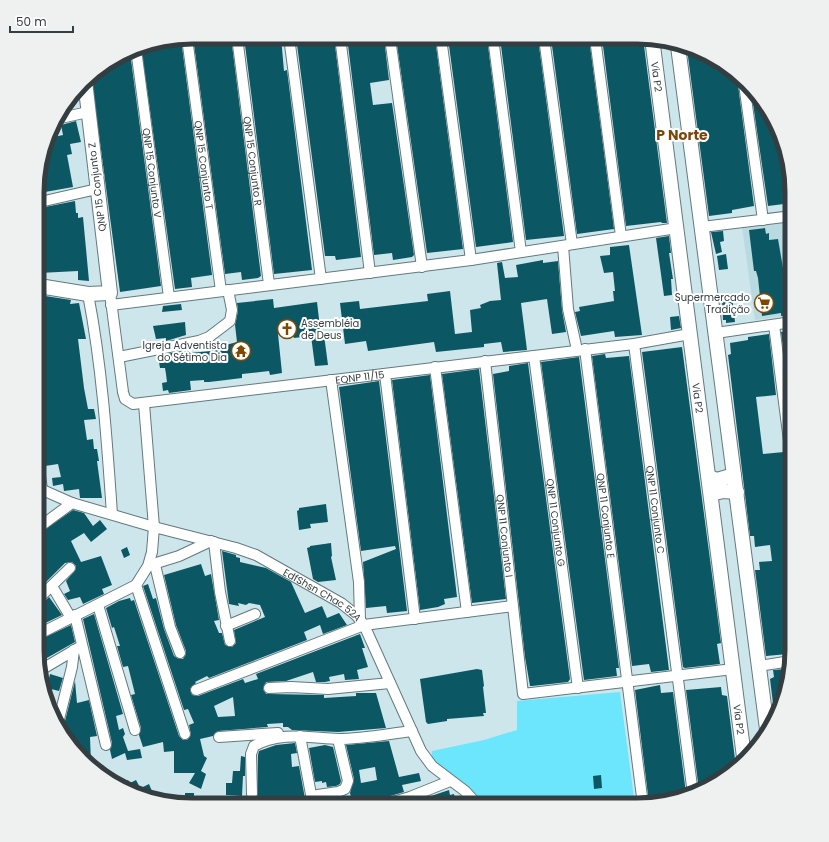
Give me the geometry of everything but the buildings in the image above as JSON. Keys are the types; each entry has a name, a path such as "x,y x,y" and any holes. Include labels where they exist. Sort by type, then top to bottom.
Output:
{"main road":[{"name":"Via P2","path":"653,45 744,753"},
{"path":"679,50 766,722"},
{"path":"656,68 670,69 681,65"},
{"path":"658,84 671,80 683,80"},
{"name":"QNP 15 Conjunto Z","path":"86,88 111,299"},
{"path":"44,287 111,299"},
{"path":"709,477 717,480 734,475"},
{"path":"711,494 723,491 737,492"}],"street":[{"name":"QNP 15 Conjunto T","path":"188,44 224,291"},
{"name":"QNP 15 Conjunto R","path":"238,44 269,284"},
{"path":"290,44 321,279"},
{"path":"341,44 370,273"},
{"path":"391,44 422,267"},
{"path":"442,44 471,260"},
{"path":"494,44 521,252"},
{"path":"545,44 567,245 568,309 581,350"},
{"path":"596,44 621,236"},
{"name":"QNP 15 Conjunto V","path":"137,54 169,297"},
{"path":"745,90 763,220"},
{"path":"65,117 88,112"},
{"path":"44,201 97,189"},
{"path":"702,228 785,217"},
{"path":"180,653 170,628 152,565 154,527 144,404 133,404 125,399 111,299 169,297 422,267 677,228"},
{"path":"119,357 199,341 209,337 230,321 232,310 224,291"},
{"path":"88,294 94,326 103,399 112,514"},
{"path":"716,333 785,323"},
{"path":"774,325 785,410"},
{"name":"EQNP 11/15","path":"144,404 434,367 634,344 690,334"},
{"name":"QNP 11 Conjunto C","path":"634,344 691,788"},
{"name":"QNP 11 Conjunto E","path":"581,350 642,798"},
{"name":"QNP 11 Conjunto G","path":"534,356 578,688"},
{"name":"QNP 11 Conjunto I","path":"485,361 524,694 578,688"},
{"path":"434,367 467,612"},
{"path":"385,374 415,619"},
{"path":"331,380 359,582 362,623"},
{"name":"EdfShsn Chac 52A","path":"44,491 72,503 154,527 212,541 256,555 341,603 362,623 420,751 432,766 465,791 472,798"},
{"path":"44,524 72,503"},
{"path":"44,632 136,585 152,565 179,556 212,541 226,626 230,641"},
{"path":"44,593 70,568"},
{"path":"136,585 185,734"},
{"path":"52,586 73,616 78,648 106,745"},
{"path":"98,605 135,730"},
{"path":"196,690 362,623 415,619 514,606"},
{"path":"226,626 255,614"},
{"path":"45,668 78,648"},
{"path":"60,716 78,648"},
{"path":"759,666 785,662"},
{"path":"578,688 733,670"},
{"path":"269,688 291,687 334,689 390,683"},
{"path":"252,794 251,754 254,746 258,744 287,737 300,736 338,739 412,731"},
{"path":"219,737 277,733 287,737"},
{"path":"300,736 312,798"},
{"path":"318,798 345,789 348,781 338,739"},
{"path":"406,798 450,781"}],"shaded area":[{"path":"785,222 785,316 755,320 742,227"},
{"path":"620,692 634,798 467,798 431,765 432,751 484,740 517,730 517,701"}],"place":[{"name":"Supermercado Tradição","path":"764,303"},
{"name":"Assembléia de Deus","path":"287,329"},
{"name":"Igreja Adventista do Sétimo Dia","path":"241,351"}],"district":[{"name":"P Norte","path":"682,135"}]}
